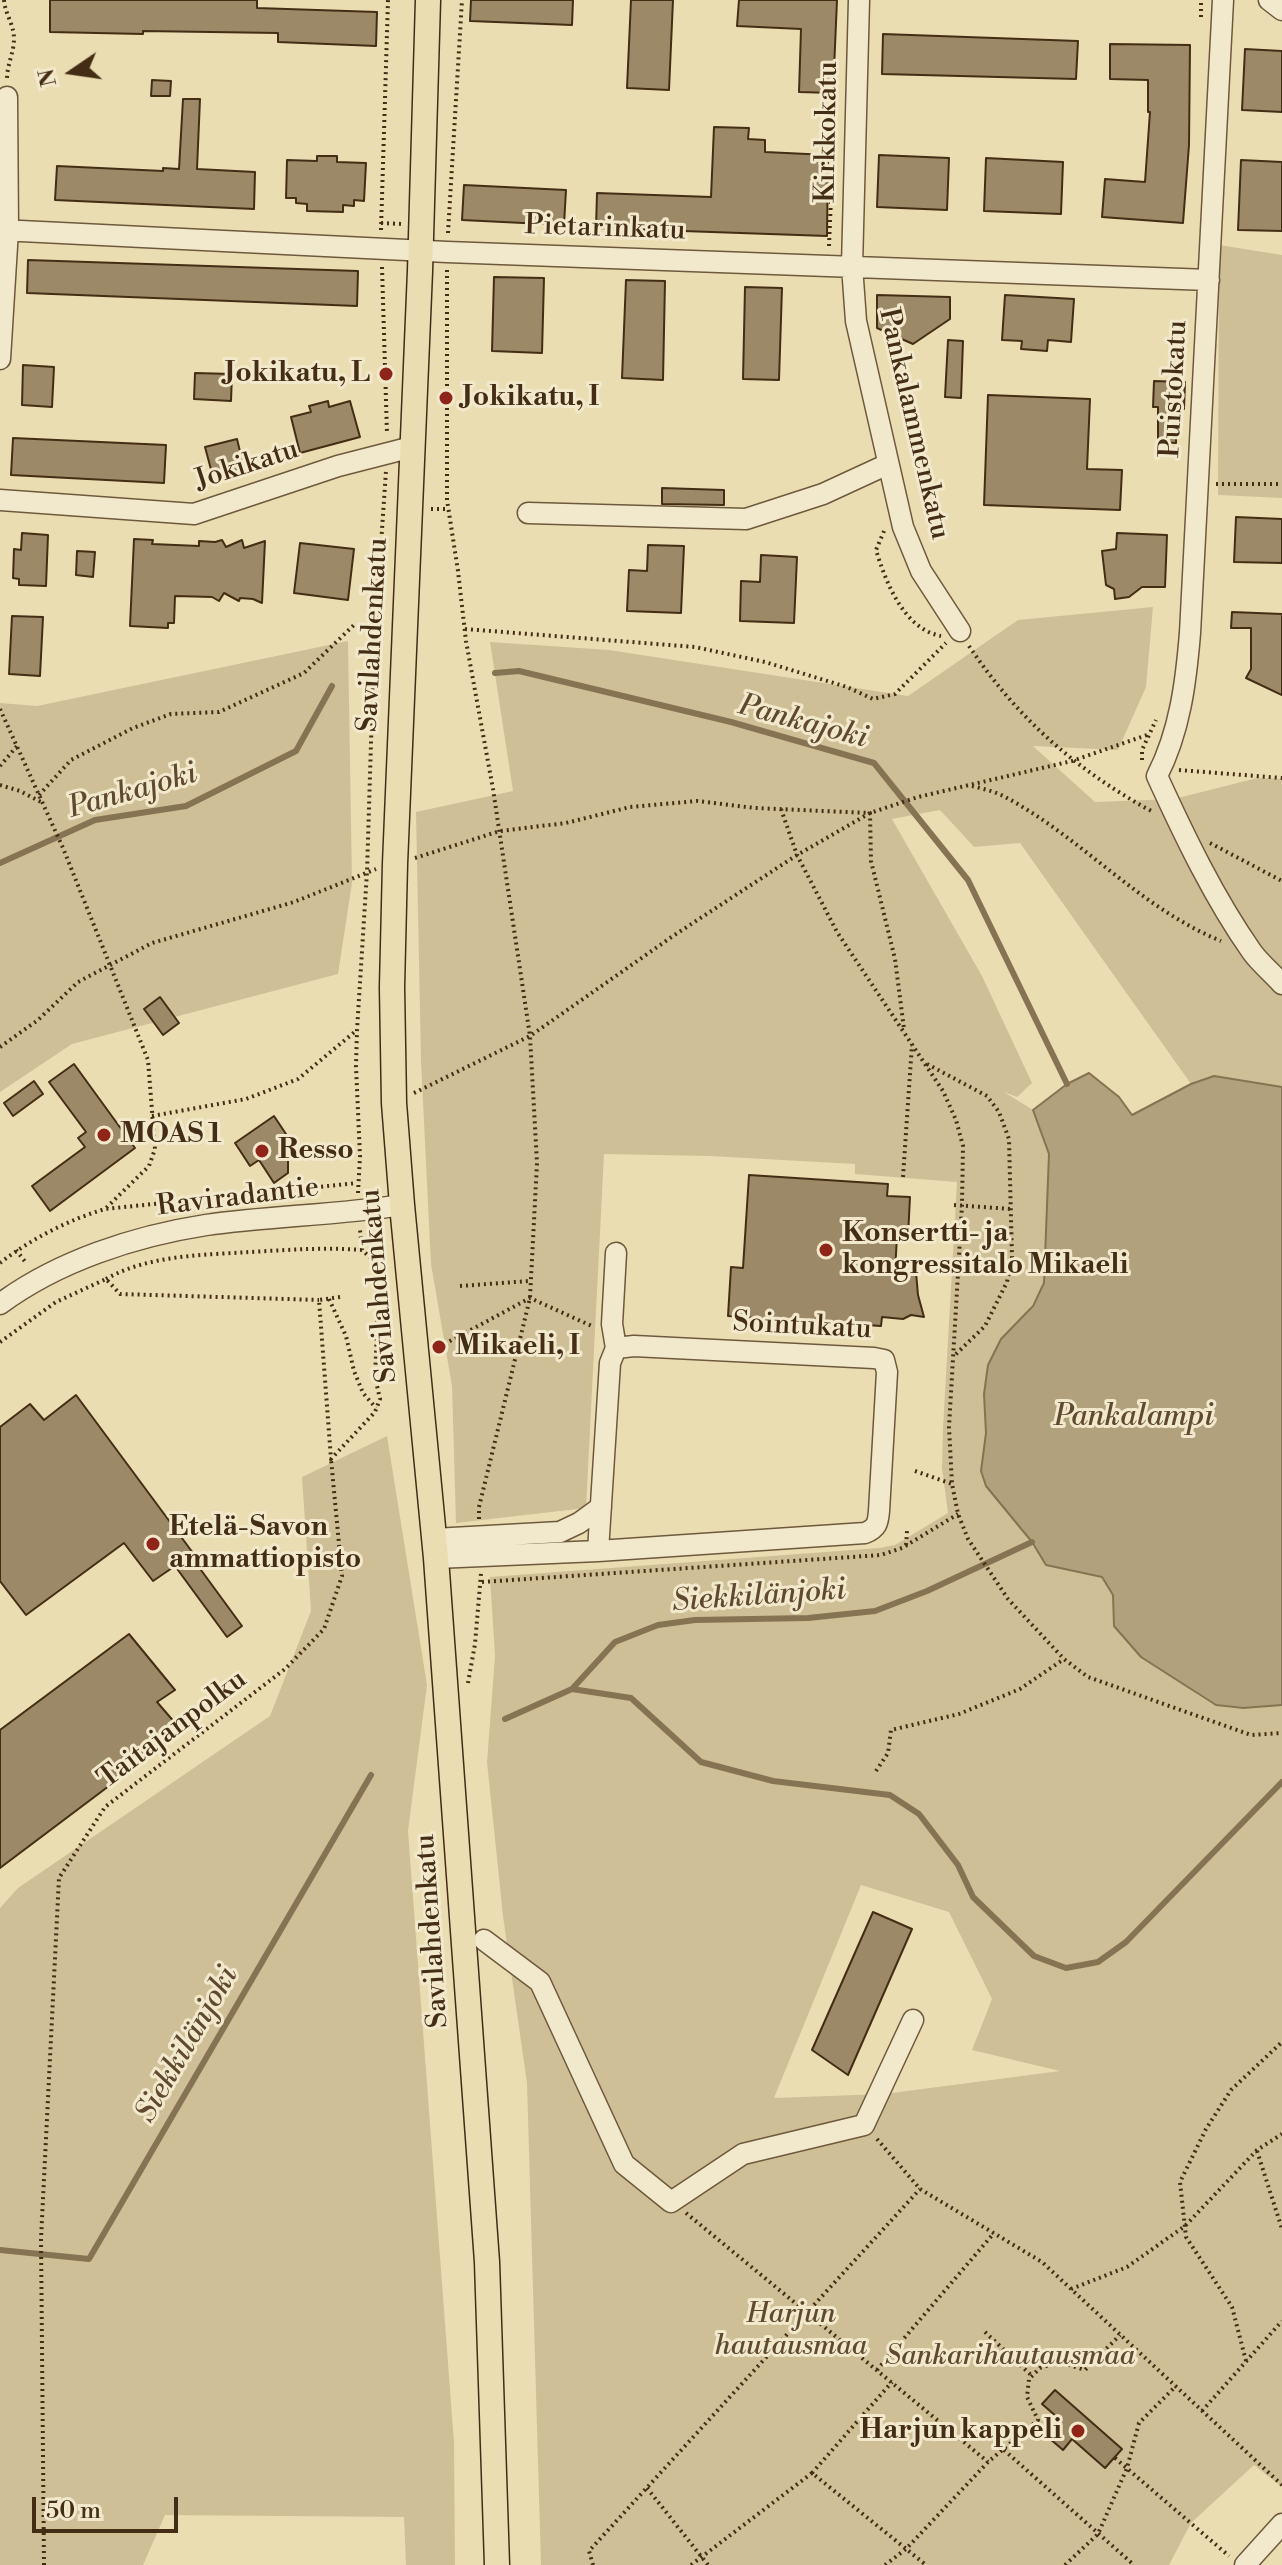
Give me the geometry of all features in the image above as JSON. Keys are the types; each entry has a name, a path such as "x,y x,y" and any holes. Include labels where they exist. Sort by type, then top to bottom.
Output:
{"main road":[{"name":"Savilahdenkatu","path":"428,0 421,250 395,864 392,987 394,1103 435,1549 487,2262 497,2565"}],"street":[{"name":"Kirkkokatu","path":"852,266 859,0"},
{"name":"Puistokatu","path":"1159,772 1186,687 1223,0"},
{"path":"1269,0 1282,10"},
{"path":"0,359 7,97"},
{"name":"Pietarinkatu","path":"4,230 447,252 1209,280"},
{"name":"Pankalammenkatu","path":"852,266 856,321 903,527 953,637"},
{"name":"Jokikatu","path":"0,500 194,514 338,466 412,447"},
{"path":"528,513 746,519 823,494 888,464"},
{"path":"1159,772 1180,827 1253,953 1282,984"},
{"name":"Raviradantie","path":"0,1304 39,1280 91,1256 147,1238 206,1225 359,1212 402,1205"},
{"path":"598,1551 610,1363 616,1348 612,1324 616,1253"},
{"name":"Sointukatu","path":"435,1549 480,1547 598,1551 865,1533 877,1525 887,1372 884,1360 659,1347 616,1348"},
{"path":"480,1547 560,1532 601,1507"},
{"path":"484,1940 540,1982 624,2164 671,2202 743,2154 864,2125 913,2020"},
{"path":"1239,2562 1282,2524"}],"path":[{"path":"4,0 13,26 14,43 7,71 7,97"},
{"path":"362,1250 357,1183 360,1156 356,1067 367,872 374,646 387,454 380,248 388,0"},
{"path":"462,0 447,252 447,500 466,641 481,713 530,1036 537,1163 530,1298 479,1507 482,1582 467,1691"},
{"path":"1199,484 1282,484"},
{"path":"39,795 71,760 133,728 171,714 219,712 304,673 356,623"},
{"path":"465,629 695,647 765,662 847,687 873,699 895,694 953,637 981,664 1025,718 1072,761 1113,790 1282,881"},
{"path":"0,709 63,848 148,1060 155,1149 149,1166 105,1209"},
{"path":"394,1103 530,1036 673,936 797,855 870,813 918,797 1072,761 1147,735"},
{"path":"0,766 17,746"},
{"path":"1159,772 1282,778"},
{"path":"0,785 43,803"},
{"path":"971,785 1005,796 1052,826 1144,898 1204,934 1253,953"},
{"path":"0,1047 38,1020 78,982 152,943 294,902 367,872 500,831 566,823 630,807 697,801 870,813"},
{"path":"781,809 797,855 837,932 943,1091 963,1146 949,1427 952,1484 958,1514 968,1539 1008,1599 1064,1659 1088,1677 1251,1735 1282,1733"},
{"path":"870,813 871,861 895,959 904,1032"},
{"path":"1274,877 1282,874"},
{"path":"152,1116 246,1099 298,1079 357,1030"},
{"path":"903,1177 912,1044"},
{"path":"925,1063 987,1096 999,1112 1009,1139 1012,1258 1007,1282 985,1326 954,1357"},
{"path":"0,1263 16,1250 79,1217 105,1209 357,1183"},
{"path":"954,1205 1011,1209"},
{"path":"0,1342 56,1302 124,1269 196,1255 324,1247 362,1250 375,1262 378,1306 375,1377 380,1399 376,1408 331,1459"},
{"path":"106,1279 120,1294 319,1300 340,1297"},
{"path":"460,1286 529,1281"},
{"path":"530,1298 595,1327"},
{"path":"439,1347 530,1298"},
{"path":"329,1299 346,1336 363,1393 376,1408"},
{"name":"Taitajanpolku","path":"44,2565 41,2239 59,1878 105,1807 285,1669 324,1629 342,1576 319,1300"},
{"path":"949,1310 956,1311"},
{"path":"915,1471 952,1484"},
{"path":"906,1545 907,1531"},
{"path":"876,1771 888,1753 891,1730 959,1714 1020,1689 1064,1659"},
{"path":"1246,2361 1232,2307 1186,2237 1180,2182 1206,2129 1231,2090 1282,2042"},
{"path":"864,2125 920,2189 1042,2262 1282,2485"},
{"path":"1071,2289 1127,2267 1185,2226 1257,2150 1282,2134"},
{"path":"1257,2150 1282,2229"},
{"path":"593,2565 589,2551 920,2189"},
{"path":"671,2202 988,2462"},
{"path":"877,2370 994,2233"},
{"path":"1202,2411 1282,2321"},
{"path":"985,2332 1032,2376"},
{"path":"885,2565 906,2549 988,2462 1038,2420 1027,2397 1029,2379 1040,2368 1059,2362 1085,2370 1120,2335"},
{"path":"691,2565 812,2473 892,2382"},
{"path":"1065,2565 1098,2534 1127,2468 1139,2423 1176,2386"},
{"path":"1004,2449 1134,2565"},
{"path":"1115,2458 1239,2562"},
{"path":"812,2473 926,2565"},
{"path":"647,2488 708,2565"}],"green space":[{"path":"1219,245 1282,255 1282,498 1218,495"},
{"path":"1153,607 1146,687 1118,750 1033,746 1095,802 1174,799 1257,778 1282,779 1282,1087 1214,1076 1191,1084 1020,843 974,847 940,810 892,819 982,976 1032,1083 1017,1097 1004,1092 1033,1110 1049,1154 1044,1283 1029,1310 1001,1340 984,1394 986,1433 981,1470 1046,1565 1102,1577 1113,1595 1114,1626 1182,1683 1219,1706 1282,1705 1282,2487 1254,2465 1191,2523 1169,2565 541,2565 527,2083 503,1916 487,1762 495,1656 490,1577 879,1548 895,1545 948,1513 942,1468 943,1428 957,1182 855,1174 855,1164 604,1154 586,1508 456,1523 452,1386 431,1264 421,1061 416,812 513,791 490,642 609,650 908,696 1018,620","holes":["861,1885 949,1912 992,1999 972,2050 1060,2071 884,2094 774,2098"]},
{"path":"348,641 352,883 338,974 72,1044 0,1092 0,703 37,706"},
{"path":"387,1436 427,1685 408,1831 454,2443 455,2565 406,2565 404,2517 165,2515 143,2565 0,2565 0,1908 18,1888 270,1716 311,1611 302,1477"}],"water":[{"name":"Pankalampi","path":"1089,1073 1119,1097 1132,1115 1191,1084 1214,1076 1282,1087 1282,1705 1243,1708 1216,1705 1141,1657 1114,1626 1113,1595 1102,1577 1046,1565 1032,1542 986,1486 981,1471 986,1433 984,1394 988,1365 1001,1339 1033,1306 1044,1283 1049,1154 1033,1110 1067,1084"}],"building":[{"path":"50,0 257,0 257,8 377,12 376,46 278,42 278,33 50,32"},
{"path":"471,0 573,0 572,25 470,21"},
{"path":"631,0 673,0 669,90 627,88"},
{"path":"739,0 837,0 833,93 799,92 801,29 737,26"},
{"path":"883,34 1078,41 1076,79 882,74"},
{"path":"1110,44 1190,45 1189,145 1183,223 1102,217 1105,179 1145,182 1150,112 1148,80 1110,79"},
{"path":"1245,49 1282,51 1282,112 1242,110"},
{"path":"152,80 171,81 170,96 151,96"},
{"path":"183,99 200,99 197,169 255,172 254,209 55,200 57,166 179,169"},
{"path":"714,127 749,128 748,139 765,140 765,152 828,155 827,236 596,228 597,193 711,197"},
{"path":"879,155 949,158 947,210 877,207"},
{"path":"317,156 337,156 337,162 366,163 364,201 354,200 354,206 343,205 343,212 307,211 307,204 296,203 296,198 286,198 287,160 317,161"},
{"path":"986,158 1063,162 1061,214 984,211"},
{"path":"1241,160 1282,162 1282,231 1238,230"},
{"path":"464,185 566,190 564,225 462,220"},
{"path":"28,260 358,271 357,306 27,293"},
{"path":"494,277 544,278 542,353 492,351"},
{"path":"626,280 665,281 663,380 622,378"},
{"path":"745,287 782,288 779,380 743,379"},
{"path":"877,295 950,297 950,319 913,344 877,328"},
{"path":"1005,295 1074,299 1071,342 1048,340 1047,351 1021,349 1022,341 1002,340"},
{"path":"948,340 963,341 961,398 945,397"},
{"path":"23,365 54,367 52,407 22,405"},
{"path":"195,373 232,374 231,401 194,399"},
{"path":"1154,381 1185,382 1184,409 1176,408 1176,443 1158,442 1158,407 1153,407"},
{"path":"988,395 1090,399 1087,469 1122,470 1120,510 984,505"},
{"path":"328,401 329,407 350,401 360,437 300,453 291,417 311,412 309,406"},
{"path":"13,438 166,445 164,483 11,475"},
{"path":"237,439 244,468 213,477 205,447"},
{"path":"662,488 724,490 724,505 662,504"},
{"path":"1236,517 1282,519 1282,563 1234,562"},
{"path":"22,533 48,535 46,586 19,585 19,579 13,578 14,549 21,550"},
{"path":"1117,533 1167,535 1165,587 1142,587 1129,597 1115,599 1114,589 1106,585 1102,551 1116,549"},
{"path":"134,539 153,540 152,544 199,546 199,541 222,540 226,547 242,540 244,548 265,541 262,603 253,599 240,598 239,601 224,593 219,601 212,597 175,596 174,623 168,623 168,628 130,626"},
{"path":"300,543 354,549 348,600 294,593"},
{"path":"648,545 684,546 681,613 627,611 629,570 647,571"},
{"path":"77,551 95,552 93,577 76,575"},
{"path":"761,555 797,557 794,623 740,621 741,581 760,582"},
{"path":"1232,612 1282,614 1282,695 1246,678 1251,669 1251,628 1231,628"},
{"path":"12,616 43,617 40,676 9,674"},
{"path":"160,997 179,1023 163,1035 144,1009"},
{"name":"MOAS 1","path":"74,1064 135,1148 50,1211 32,1186 85,1147 78,1138 86,1132 49,1082"},
{"path":"34,1081 43,1094 13,1116 4,1103"},
{"name":"Resso","path":"274,1116 288,1137 279,1144 288,1157 288,1173 274,1183 259,1160 250,1166 235,1143"},
{"name":"Konsertti- ja kongressitalo Mikaeli","path":"749,1175 888,1184 887,1196 910,1197 908,1236 897,1236 895,1272 916,1272 924,1317 882,1317 881,1326 728,1316 731,1267 743,1268"},
{"path":"76,1395 193,1553 190,1555 242,1626 227,1637 175,1566 153,1581 124,1543 26,1615 0,1581 0,1427 30,1404 44,1420"},
{"path":"129,1634 175,1690 157,1702 182,1731 0,1868 0,1730"},
{"path":"873,1912 912,1929 848,2075 812,2050"},
{"name":"Harjun kappeli","path":"1055,2390 1122,2449 1105,2468 1072,2439 1063,2450 1049,2438 1060,2425 1054,2420 1057,2417 1042,2404"}],"waterway":[{"name":"Pankajoki","path":"495,673 519,671 731,722 874,763 968,880 1067,1084"},
{"name":"Pankajoki","path":"0,863 95,820 186,806 296,751 332,686"},
{"name":"Siekkilänjoki","path":"505,1719 572,1689 615,1642 658,1625 695,1620 808,1618 875,1611 927,1591 1032,1542"},
{"path":"572,1689 631,1698 701,1762 773,1781 890,1795 919,1814 958,1865 973,1897 1034,1956 1066,1968 1098,1962 1126,1942 1282,1782"},
{"name":"Siekkilänjoki","path":"0,2250 89,2259 371,1775"}],"place":[{"name":"Jokikatu, L","path":"386,374"},
{"name":"Jokikatu, I","path":"446,398"},
{"name":"MOAS 1","path":"104,1135"},
{"name":"Resso","path":"262,1151"},
{"name":"Konsertti- ja kongressitalo Mikaeli","path":"826,1250"},
{"name":"Mikaeli, I","path":"439,1347"},
{"name":"Etelä-Savon ammattiopisto","path":"153,1544"},
{"name":"Harjun kappeli","path":"1078,2431"}],"park label":[{"name":"Harjun hautausmaa","path":"791,2331"},
{"name":"Sankarihautausmaa","path":"1010,2357"}]}
